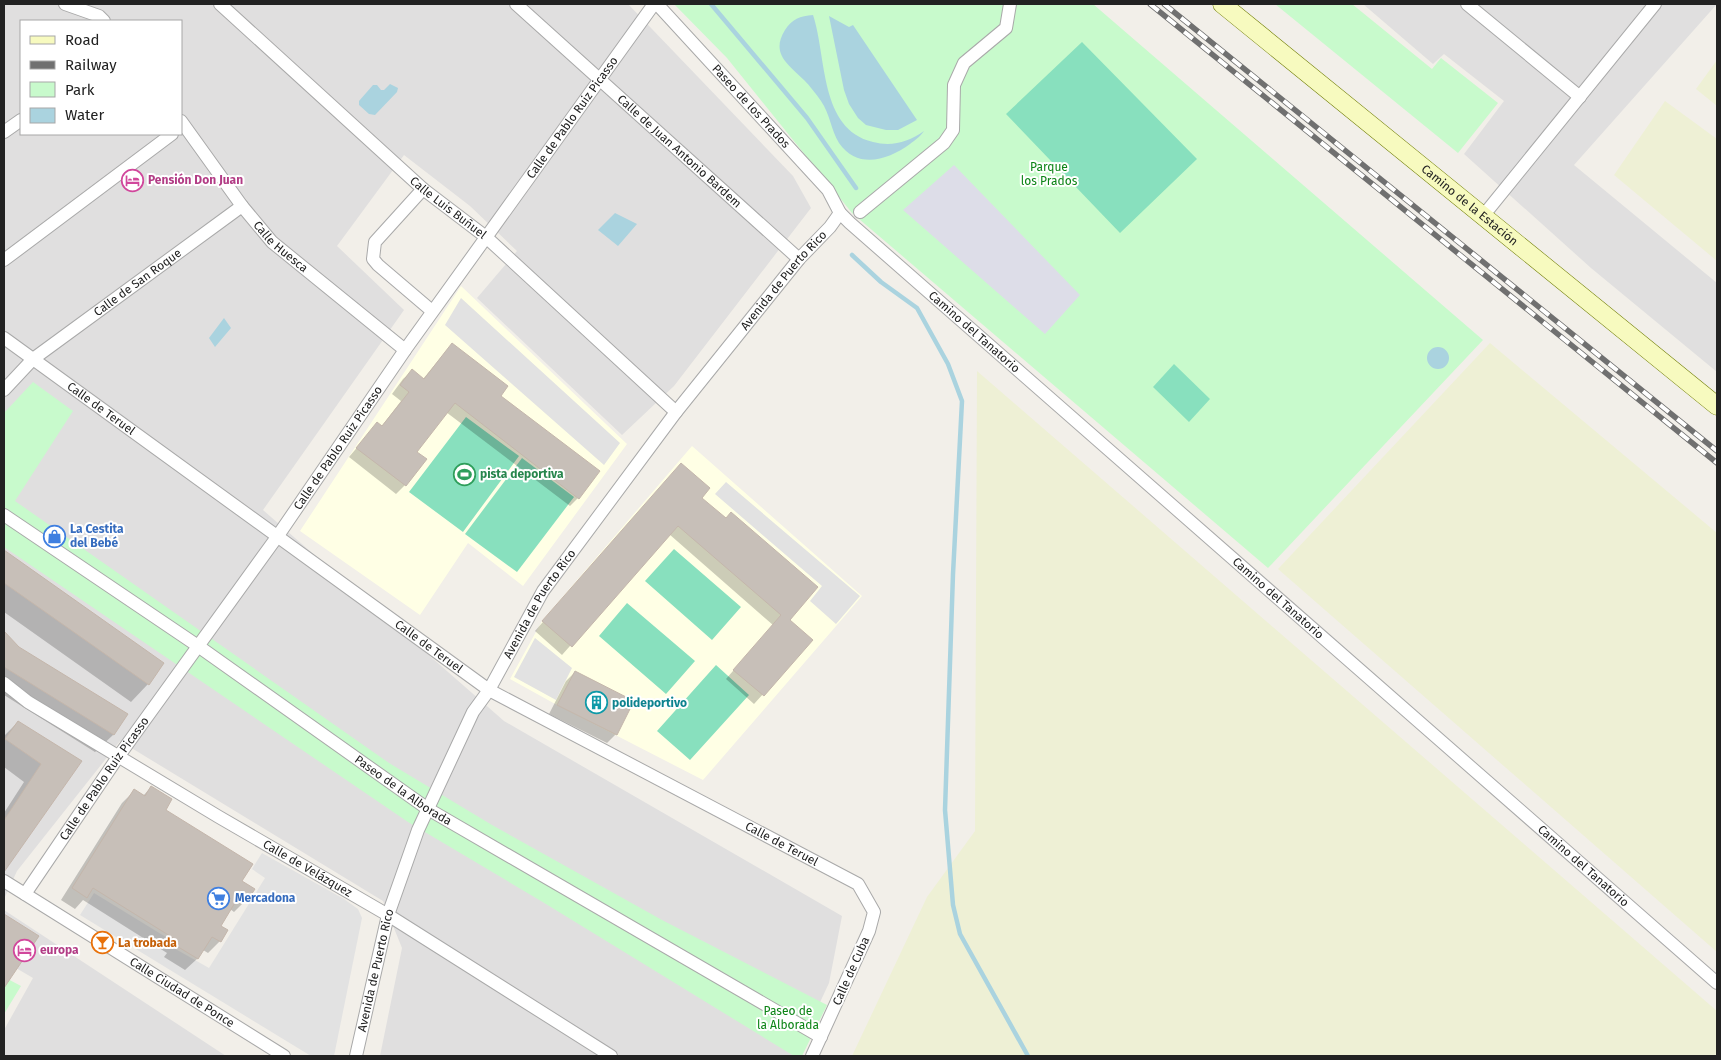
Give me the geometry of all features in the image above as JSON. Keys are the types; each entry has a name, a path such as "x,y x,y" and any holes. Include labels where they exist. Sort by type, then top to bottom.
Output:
{"street":[{"path":"65,4 99,16 103,20"},
{"name":"Calle Luis Buñuel","path":"220,4 423,188 486,237 676,412"},
{"name":"Calle de Juan Antonio Bardem","path":"516,4 799,259"},
{"name":"Calle de Pablo Ruiz Picasso","path":"25,894 118,757 277,537 432,311 656,4"},
{"name":"Paseo de los Prados","path":"656,4 828,190 840,213"},
{"path":"860,212 944,143 953,130 954,85 964,63 1006,28 1010,4"},
{"name":"Camino de la Estación","path":"1222,4 1717,406"},
{"path":"1467,4 1580,97"},
{"path":"1483,216 1655,4"},
{"path":"4,132 20,121"},
{"name":"Calle Huesca","path":"182,124 242,206 272,242 405,350"},
{"path":"4,260 171,135"},
{"path":"423,188 375,242 373,259 378,266 432,311"},
{"name":"Calle de San Roque","path":"4,390 34,359 242,206"},
{"name":"Avenida de Puerto Rico","path":"356,1056 388,915 418,830 473,712 489,690 544,591 676,412 799,259 830,227 840,213"},
{"name":"Camino del Tanatorio","path":"840,213 1717,983"},
{"name":"Calle de Teruel","path":"4,338 489,690 858,884 874,912"},
{"name":"Paseo de la Alborada","path":"4,515 198,646 428,809 821,1037"},
{"name":"Calle de Velázquez","path":"4,683 28,702 118,757 388,915 611,1056"},
{"name":"Calle Ciudad de Ponce","path":"4,881 284,1056"},
{"name":"Calle de Cuba","path":"812,1056 869,931 874,912"}],"shaded area":[{"path":"4,4 628,4 793,176 811,208 674,386 622,435 477,298 517,251 470,206 404,155 337,246 404,310 263,510 504,721 842,916 829,983 795,1056 380,1056 402,948 383,901 120,741 17,871 4,899"},
{"path":"1363,4 1717,4 1574,165 1717,283 1717,372 1591,268 1464,154 1504,101 1444,54 1433,64"},
{"path":"1717,60 1717,106 1696,89"},
{"path":"1665,101 1717,139 1717,261 1614,175"},
{"path":"954,165 1080,295 1045,334 903,210"},
{"path":"461,286 627,444 523,586 468,543 420,615 300,531"},
{"path":"461,298 620,443 604,465 445,325"},
{"path":"1490,343 1717,533 1717,952 1278,569"},
{"path":"977,371 1717,1011 1717,1056 852,1056 927,897 975,831"},
{"path":"692,446 862,596 703,780 510,679 542,621"},
{"path":"726,482 860,596 836,624 810,601 822,586 715,494"},
{"path":"535,638 572,668 556,700 514,677"},
{"path":"262,853 344,899 358,909 362,918 334,1056 311,1056 80,915 94,893 174,942 172,947 209,968 265,878 252,869"},
{"path":"4,910 226,1056 4,1056 4,1030 33,978 4,961"}],"green space":[{"name":"Parque los Prados","path":"674,4 1093,4 1483,340 1268,568 852,213 727,58"},
{"path":"1275,4 1352,4 1432,69 1441,58 1498,103 1458,153"},
{"path":"1082,42 1197,159 1120,233 1006,114"},
{"path":"1174,364 1210,399 1189,422 1153,387"},
{"name":"Paseo de la Alborada","path":"33,382 73,411 15,501 389,763 492,825 662,920 827,1005 802,1056 794,1056 408,822 4,547 4,413"},
{"name":"pista deportiva","path":"466,417 519,456 463,532 409,492"},
{"name":"pista deportiva","path":"522,458 574,497 517,572 465,534"},
{"path":"674,549 741,607 712,640 645,581"},
{"path":"627,603 695,661 666,694 599,636"},
{"path":"716,665 749,695 690,760 657,731"},
{"path":"4,977 21,986 4,1014"}],"water":[{"path":"813,15 828,89 834,107 843,123 855,135 873,142 887,144 912,138 924,131 910,144 883,158 873,160 855,157 839,143 821,101 806,82 787,64 780,52 781,38 790,23 804,16"},
{"path":"829,16 849,27 853,25 917,120 898,130 886,130 866,125 858,118 849,104 844,90"},
{"path":"390,84 398,88 397,92 375,115 369,114 359,105 359,101 373,85 377,85 381,90 384,90"},
{"path":"615,213 637,224 618,246 598,230"},
{"path":"224,318 231,328 215,347 209,338"},
{"path":"1438,347 1446,350 1449,358 1446,366 1438,369 1430,366 1427,358 1430,350"}],"building":[{"path":"452,343 508,386 501,396 600,471 579,499 455,403 417,452 427,459 406,486 356,448 377,422 382,426 409,392 400,385 412,369 424,379"},
{"path":"681,463 710,488 702,498 726,518 731,512 818,587 790,620 813,640 764,696 733,670 781,615 678,526 572,647 542,621"},
{"path":"4,550 164,663 149,685 4,583"},
{"path":"4,631 19,647 128,714 114,735 4,667"},
{"name":"polideportivo","path":"575,671 634,701 617,735 557,705"},
{"path":"18,721 82,761 4,872 4,820 41,764 5,739"},
{"path":"151,786 172,799 166,810 253,864 242,881 255,889 247,901 239,896 221,926 228,930 221,942 212,937 198,959 175,945 178,941 93,888 87,898 72,888 134,789 145,796"},
{"path":"4,914 39,936 4,988"}],"waterway":[{"path":"711,4 807,118 856,188"},
{"path":"852,255 881,282 917,308 948,364 962,401 953,574 945,810 953,905 960,934 1028,1056"}],"railway":[{"path":"1150,4 1717,463"},
{"path":"1164,4 1717,451"}],"place":[{"name":"Pensión Don Juan","path":"132,180"},
{"name":"pista deportiva","path":"464,474"},
{"name":"La Cestita del Bebé","path":"54,536"},
{"name":"polideportivo","path":"596,703"},
{"name":"Mercadona","path":"219,898"},
{"name":"La trobada","path":"102,943"},
{"name":"europa","path":"24,950"}]}
